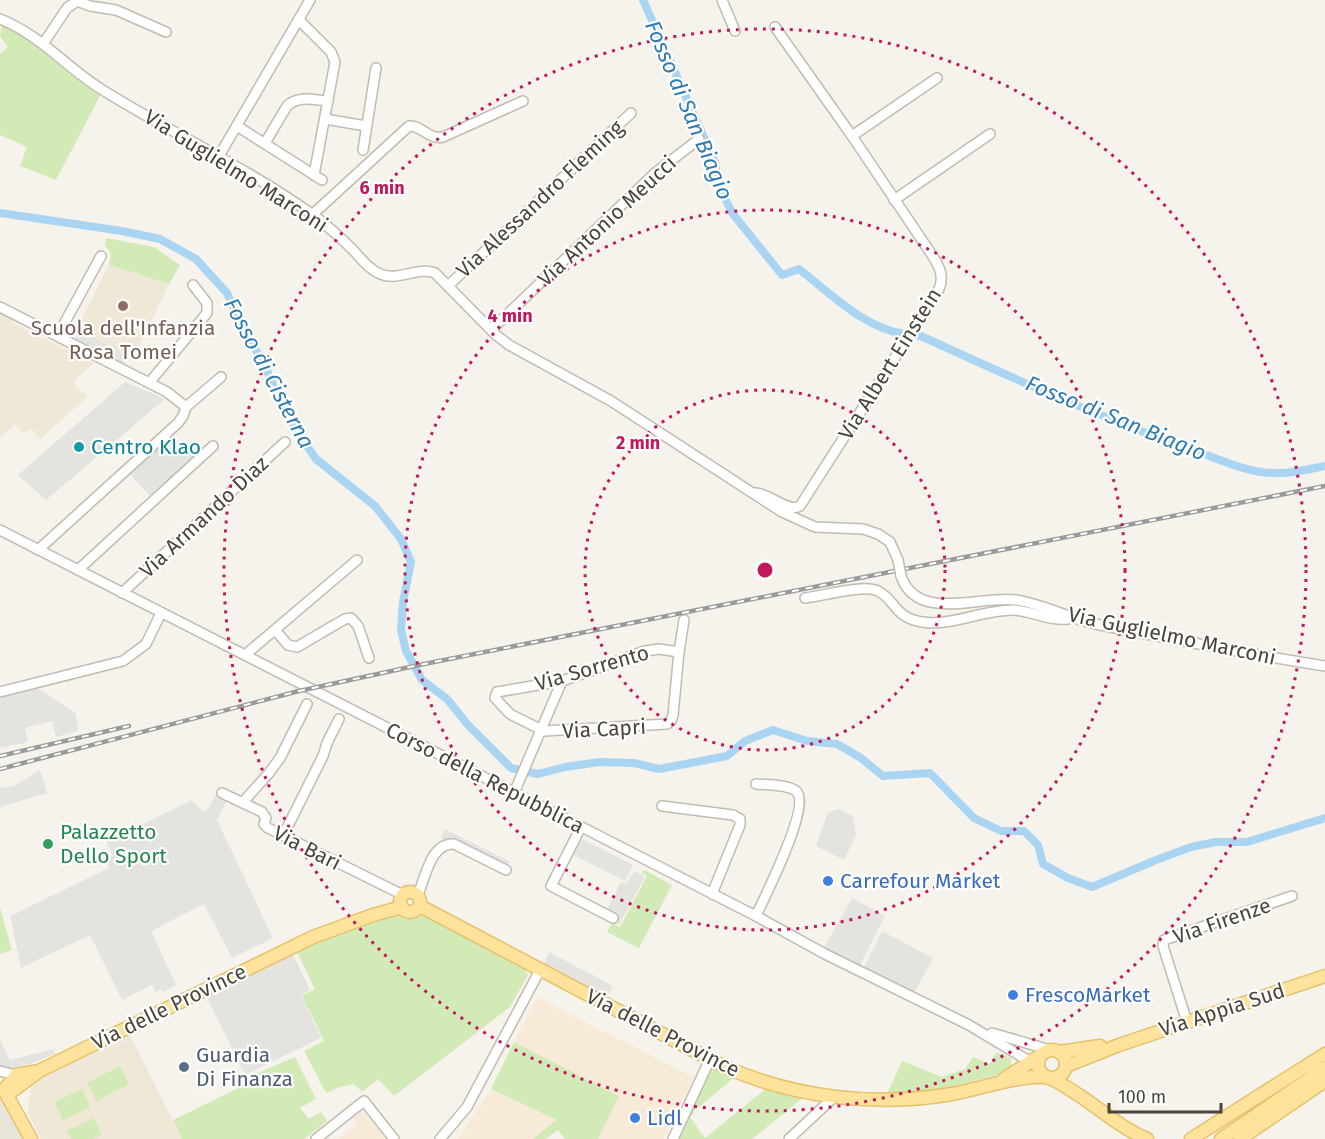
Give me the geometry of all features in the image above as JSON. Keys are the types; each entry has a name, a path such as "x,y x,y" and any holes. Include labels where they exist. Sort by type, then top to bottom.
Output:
{"main road":[{"path":"409,892 419,901 416,911 409,912 402,901 409,892"},
{"name":"Via delle Province","path":"4,1090 313,937 373,915 402,901"},
{"name":"Via delle Province","path":"419,901 540,970 710,1059 732,1070 764,1081 834,1097 874,1100 955,1094 995,1084 1048,1077"},
{"name":"Via Appia Sud","path":"1065,1068 1119,1045 1325,976"},
{"name":"Via Appia Sud","path":"1050,1052 1119,1045"},
{"path":"1093,1103 1065,1068 1064,1058 1050,1052 1035,1064 1044,1075 1093,1103 1131,1134 1147,1139"},
{"path":"1191,1139 1325,1054"},
{"name":"Via delle Province","path":"995,1084 1035,1064"},
{"path":"1048,1077 1057,1076 1065,1068"},
{"path":"1221,1139 1325,1068"},
{"name":"Via delle Province","path":"16,1076 39,1071"},
{"path":"16,1076 4,1090 30,1139"},
{"path":"1240,1139 1325,1081"}],"street":[{"path":"219,156 310,0"},
{"path":"722,0 735,31"},
{"path":"43,44 67,8 77,1 90,6 116,10 166,32"},
{"name":"Via Guglielmo Marconi","path":"0,19 43,44 99,87 219,156 312,214 378,273 396,277 429,271 438,274 490,330 509,345 611,401 782,513 811,526 827,529 863,529 878,534 892,545 901,576 910,593 930,603 1014,600 1093,624 1325,666"},
{"path":"237,126 318,177 334,58 299,20"},
{"name":"Via Albert Einstein","path":"750,493 767,496 791,509 798,508 940,287 942,274 852,136 775,27"},
{"path":"363,150 376,68"},
{"path":"852,136 937,78"},
{"path":"265,143 292,101 298,99 328,101"},
{"path":"312,214 409,126 418,127 433,138 443,137 523,101"},
{"name":"Via Alessandro Fleming","path":"449,285 631,113"},
{"path":"325,119 366,126"},
{"path":"894,200 990,134"},
{"name":"Via Antonio Meucci","path":"490,330 650,177 699,139"},
{"path":"58,335 101,256"},
{"path":"149,383 207,313 207,303 193,285"},
{"path":"0,307 174,396 186,407"},
{"path":"38,550 178,423 186,407 221,377"},
{"name":"Via Armando Diaz","path":"122,592 285,442"},
{"path":"78,570 213,446"},
{"name":"Corso della Repubblica","path":"0,530 756,916 825,954 969,1025 1035,1064"},
{"path":"245,655 357,560"},
{"path":"805,598 871,590 881,593 905,617 924,623 1007,610 1059,619 1074,617"},
{"path":"3,689 123,662 146,644 161,613"},
{"path":"275,630 287,644 295,647 345,619 351,618 358,626 369,658"},
{"name":"Via Capri","path":"541,731 667,724 673,718 684,620"},
{"name":"Via Sorrento","path":"541,731 510,714 497,702 495,693 562,681 645,651 679,652"},
{"path":"514,793 562,681"},
{"path":"243,802 280,758 307,704"},
{"path":"283,836 339,719"},
{"path":"756,784 791,789 800,798 791,837 756,916"},
{"name":"Via Bari","path":"222,793 264,814 266,826 402,901"},
{"path":"662,806 734,815 740,819 740,825 712,894"},
{"path":"581,827 551,886 613,918"},
{"path":"419,901 436,851 446,844 454,844 506,870"},
{"name":"Via Firenze","path":"1187,1022 1164,948 1164,940 1292,896"},
{"path":"440,1139 467,1107 540,970"},
{"name":"Corso della Repubblica","path":"969,1025 1050,1052"},
{"path":"1007,1046 1014,1059 1015,1073"},
{"path":"673,1139 710,1059"},
{"name":"Via delle Province","path":"0,1071 16,1076"},
{"path":"789,1139 834,1097"},
{"path":"316,1139 364,1101 394,1139"}],"shaded area":[{"name":"Scuola dell'Infanzia Rosa Tomei","path":"109,265 169,284 133,358 77,328"},
{"path":"0,311 8,315 13,323 94,363 73,382 87,397 40,439 31,428 23,434 15,425 0,437"},
{"path":"80,330 129,356 122,369 72,343"},
{"path":"125,382 165,399 46,500 18,475"},
{"path":"172,434 194,458 151,497 129,473"},
{"path":"37,688 76,713 78,731 56,737 52,721 25,728 28,742 0,748 0,696"},
{"path":"40,770 47,793 0,807 0,788 14,786"},
{"path":"219,789 230,795 217,820 273,938 232,958 204,904 151,931 176,985 163,992 161,989 156,992 152,985 122,1000 90,935 21,968 10,916 109,868 106,860 113,856 106,842 192,800 203,812 208,809"},
{"path":"839,809 853,816 856,835 844,860 816,846 828,812"},
{"path":"445,829 509,861 506,870 441,838"},
{"path":"582,839 633,865 625,881 573,855"},
{"path":"634,871 645,877 619,925 603,917 621,882 626,884"},
{"path":"852,898 885,916 859,967 823,949"},
{"path":"882,931 933,958 914,993 863,969"},
{"path":"549,952 613,986 607,997 544,964"},
{"path":"293,955 310,990 301,995 321,1038 245,1075 207,998"},
{"path":"537,997 694,1078 663,1139 598,1139 619,1096 514,1042"},
{"path":"130,1035 182,1139 41,1139 29,1115 28,1103 31,1089 38,1079"},
{"path":"0,1039 10,1060 53,1049 55,1054 13,1068 0,1067"},
{"path":"491,1089 556,1121 533,1139 458,1139"},
{"path":"0,1097 4,1103 23,1139 0,1139"},
{"path":"363,1111 385,1139 338,1139 357,1124 353,1119"}],"green space":[{"path":"2,24 22,36 100,96 56,180 20,166 27,147 0,135 0,54 8,47 0,36"},
{"path":"106,238 154,247 180,265 169,284 109,265 111,254 105,245"},
{"path":"644,870 672,885 639,948 607,932 612,923 620,927 647,876 642,873"},
{"path":"0,908 12,950 0,954"},
{"path":"394,914 410,919 428,916 517,963 528,975 510,1007 394,1096 378,1079 362,1092 354,1084 326,1093 304,1051 324,1041 302,996 315,989 297,952 328,936"},
{"path":"514,1042 619,1096 598,1139 565,1139 558,1130 545,1139 533,1139 556,1120 491,1089"},
{"path":"996,1052 1011,1058 1011,1064 1005,1073 935,1091 887,1094 902,1061 942,1077 965,1069 973,1057 990,1064"},
{"path":"295,1057 316,1099 300,1108 309,1119 321,1112 327,1121 304,1139 182,1139 173,1120 251,1082 249,1077"},
{"path":"120,1066 129,1084 96,1101 87,1083"},
{"path":"713,1069 736,1076 690,1117 705,1138 768,1087 805,1096 752,1139 677,1139 708,1072"},
{"path":"82,1089 90,1107 63,1120 54,1102"},
{"path":"94,1118 102,1135 93,1139 71,1139 67,1131"}],"waterway":[{"name":"Fosso di San Biagio","path":"643,0 715,162 718,185 733,214 782,275 799,269 862,318 890,331 905,334"},
{"name":"Fosso di Cisterna","path":"0,213 122,231 160,239 196,259 227,293 296,431 316,459 375,506 401,539 411,562 403,602 401,630 406,651 422,680 447,699 468,725 511,768 538,774 600,762 634,763 659,769 727,756 745,741 773,730 807,741 837,744 861,758 883,776 930,773 974,818 1001,831 1024,831 1038,845 1043,864 1068,878 1092,887 1191,847 1216,842 1247,842 1325,818"},
{"name":"Fosso di San Biagio","path":"913,335 921,336 1023,382 1161,439 1235,465 1255,471 1281,473 1325,466"}],"railway":[{"path":"0,769 299,691 424,664 1325,486"},
{"path":"0,756 129,726"}],"place":[{"name":"Scuola dell'Infanzia Rosa Tomei","path":"123,306"},
{"name":"Centro Klao","path":"79,447"},
{"name":"Palazzetto Dello Sport","path":"48,844"},
{"name":"Carrefour Market","path":"828,881"},
{"name":"FrescoMarket","path":"1013,995"},
{"name":"Guardia Di Finanza","path":"184,1067"},
{"name":"Lidl","path":"635,1118"}]}
